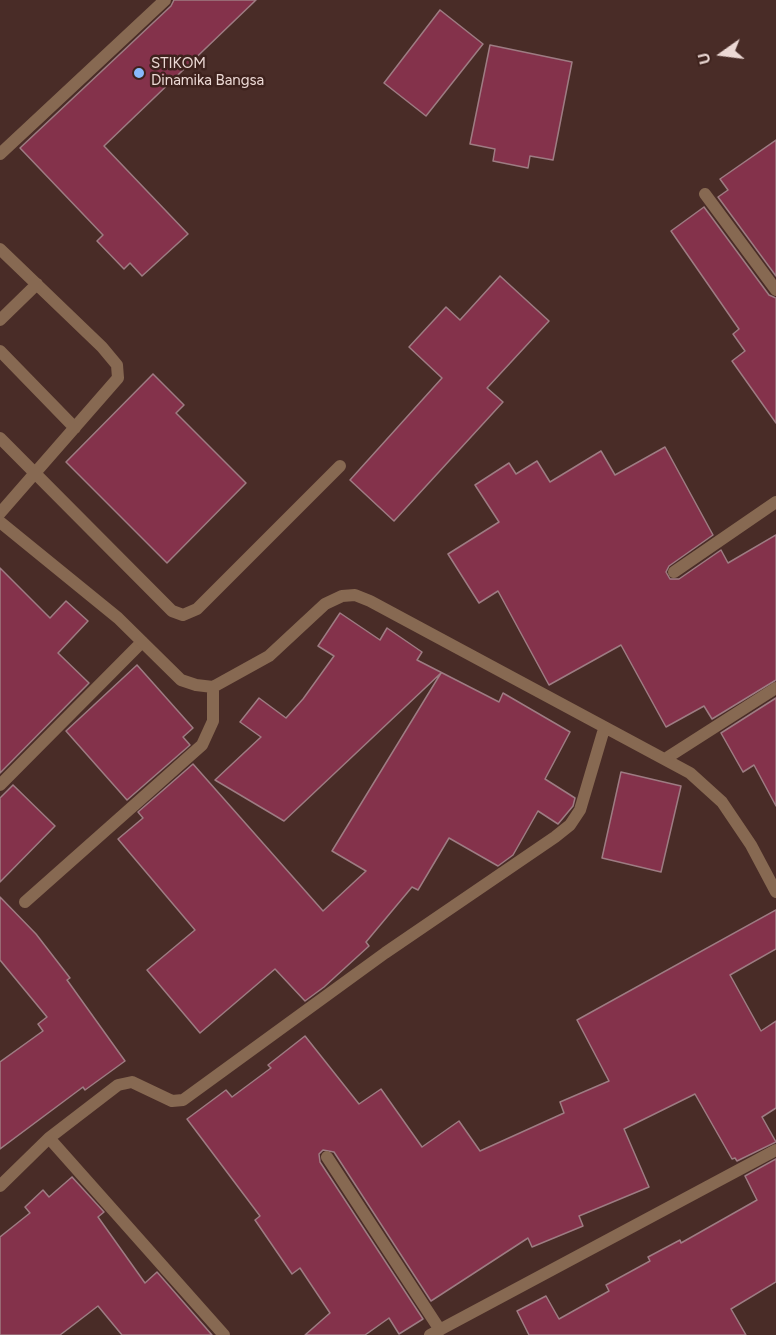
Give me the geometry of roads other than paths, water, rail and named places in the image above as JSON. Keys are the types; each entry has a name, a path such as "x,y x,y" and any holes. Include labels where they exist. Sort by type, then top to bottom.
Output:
{"street":[{"path":"0,154 165,0"},
{"path":"705,194 776,290"},
{"path":"0,249 117,365 118,378 0,513"},
{"path":"0,320 37,284"},
{"path":"0,351 75,428"},
{"path":"0,438 37,472 172,610 183,615 197,609 340,466"},
{"path":"674,572 776,502"},
{"path":"0,522 118,618 181,680 213,687 269,656 325,604 342,596 355,595 370,601 604,729 690,773 722,802 751,845 776,892"},
{"path":"0,785 142,642"},
{"path":"24,902 202,745 213,721 213,687"},
{"path":"665,759 776,687"},
{"path":"0,1185 50,1138 118,1085 132,1082 172,1101 183,1100 385,953 555,837 570,825 580,810 604,729"},
{"path":"50,1138 224,1335"},
{"path":"327,1157 435,1332 776,1150"}],"place":[{"name":"STIKOM Dinamika Bangsa","path":"139,73"}]}
